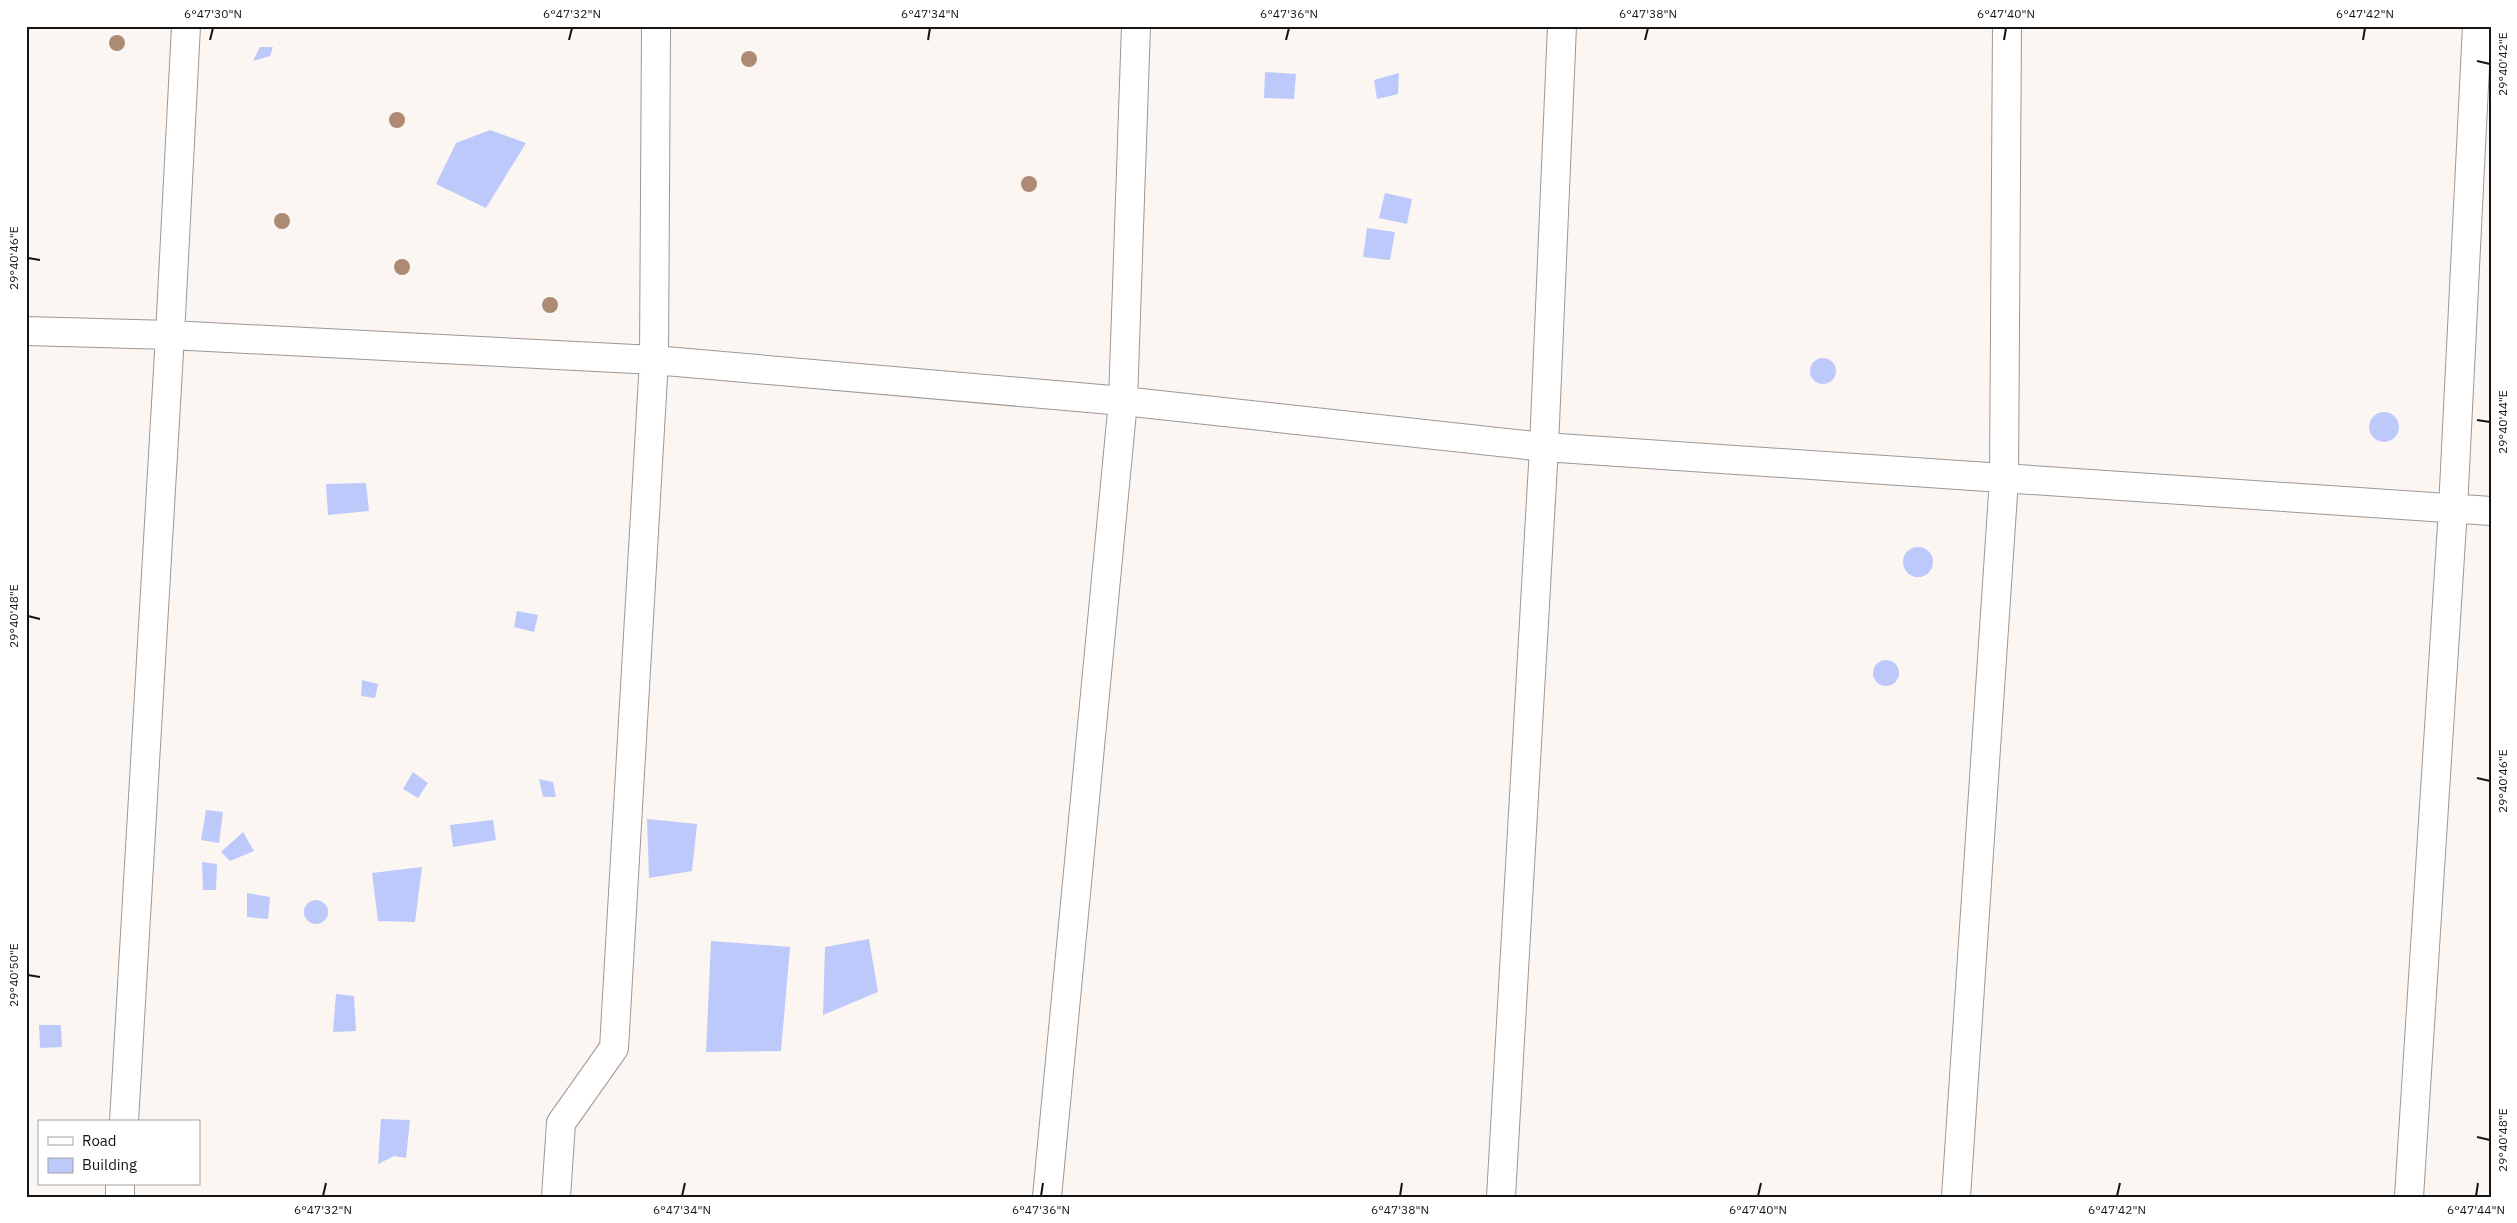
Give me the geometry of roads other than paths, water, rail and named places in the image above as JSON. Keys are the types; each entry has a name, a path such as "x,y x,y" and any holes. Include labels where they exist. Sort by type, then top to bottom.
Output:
{"street":[{"path":"124,1120 186,26"},
{"path":"556,1197 561,1123 614,1048 654,360 656,26"},
{"path":"1047,1197 1123,401 1136,26"},
{"path":"1500,1197 1544,447 1562,26"},
{"path":"1956,1197 2004,479 2007,26"},
{"path":"2410,1197 2453,509 2478,26"},
{"path":"26,331 170,335 654,360 1123,401 1544,447 2491,512"}]}
